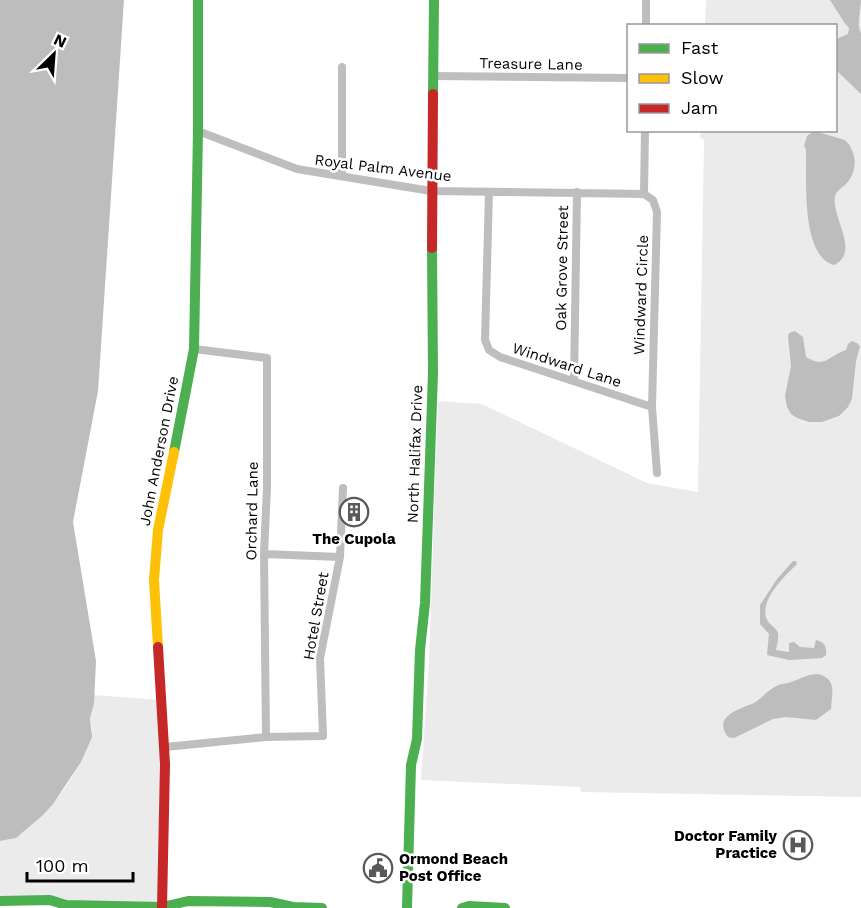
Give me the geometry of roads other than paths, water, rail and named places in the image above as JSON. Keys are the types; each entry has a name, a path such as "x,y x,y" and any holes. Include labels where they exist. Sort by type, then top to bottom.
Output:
{"street":[{"name":"John Anderson Drive","path":"164,907 165,747 154,580 158,530 194,349 198,0"},
{"name":"North Halifax Drive","path":"407,908 411,765 417,739 432,428 431,190 434,0"},
{"path":"646,0 646,24"},
{"path":"342,67 342,176"},
{"name":"Treasure Lane","path":"433,76 627,78"},
{"name":"Royal Palm Avenue","path":"198,131 297,169 431,190 644,194"},
{"path":"644,194 645,132"},
{"name":"Windward Lane","path":"489,192 485,340 489,350 500,357 652,407"},
{"name":"Oak Grove Street","path":"574,381 577,192"},
{"name":"Windward Circle","path":"644,194 653,200 657,212 652,407 657,473"},
{"name":"Orchard Lane","path":"194,349 267,358 267,487 264,554 266,737"},
{"name":"Hotel Street","path":"165,747 266,737 323,736 320,658 340,557 343,488"},
{"path":"264,554 340,557"},
{"path":"6,901 50,900 62,906 164,907 188,901 228,903"},
{"path":"194,908 199,905 270,902 292,908 322,908"},
{"path":"462,908 469,906 505,908"}],"place":[{"name":"The Cupola","path":"354,512"},
{"name":"Doctor Family Practice","path":"798,845"},
{"name":"Ormond Beach Post Office","path":"378,868"}]}
